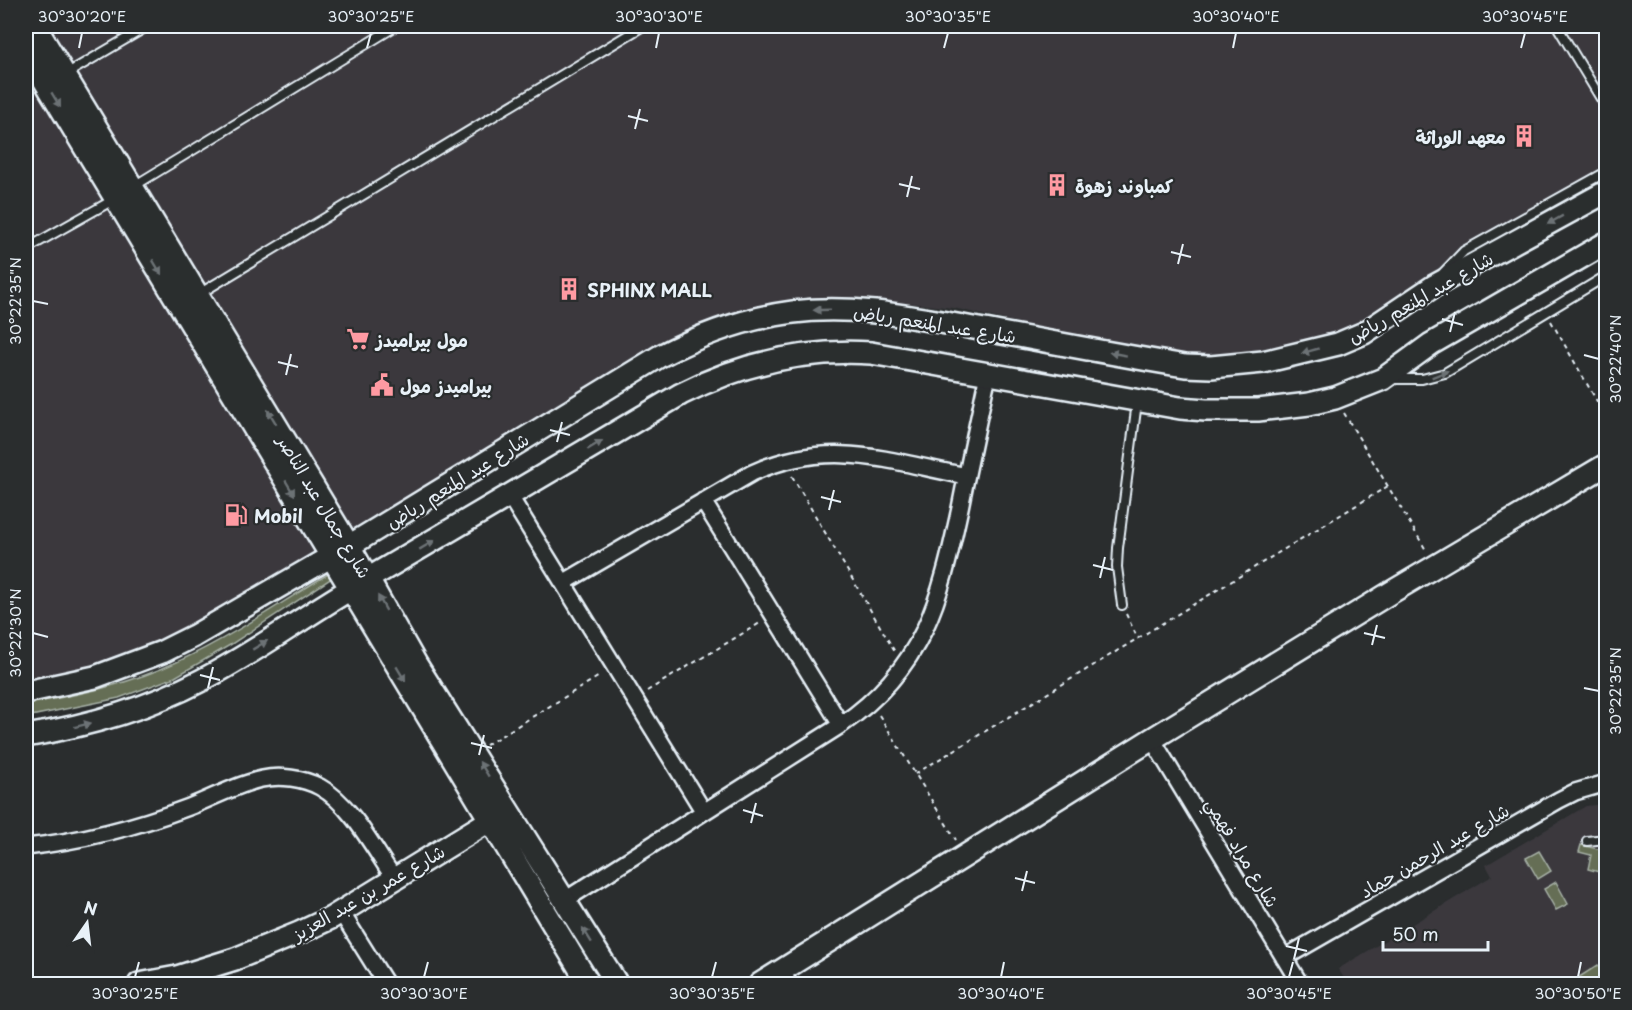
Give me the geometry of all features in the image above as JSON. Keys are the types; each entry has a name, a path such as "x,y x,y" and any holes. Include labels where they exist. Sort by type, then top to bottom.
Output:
{"street":[{"name":"شارع جمال عبد الناصر","path":"35,26 199,294 369,579 416,664 618,984"},
{"name":"شارع جمال عبد الناصر","path":"26,50 489,822 589,984"},
{"name":"شارع عبد المنعم رياض","path":"26,692 95,677 194,636 349,546 660,356 711,332 766,316 822,309 879,311 1185,366 1211,367 1263,362 1338,344 1364,333 1434,286 1606,192"},
{"path":"26,736 116,716 203,680 681,394 726,373 773,359 822,353 871,353 1180,408 1232,411 1284,408 1335,398 1383,379 1431,345 1606,243"},
{"path":"565,900 841,725 871,702 903,666 916,646 944,580 988,374"},
{"path":"563,583 752,473 783,461 824,454 845,454 966,477"},
{"path":"760,984 785,978 965,856 1152,739 1435,565 1606,465"},
{"path":"509,495 704,812"},
{"path":"703,501 841,725"},
{"name":"شارع مراد فهمي","path":"1152,739 1300,984"},
{"path":"26,847 80,839 117,830 190,807 252,782 281,777 300,780 319,787 335,798 348,812 394,878"},
{"name":"شارع عبد الرحمن حماد","path":"1284,958 1558,800 1575,792 1606,783"},
{"name":"شارع عمر بن عبد العزيز","path":"139,984 186,974 235,959 300,933 341,912 489,822"},
{"path":"341,912 386,984"}],"lane":[{"path":"66,74 148,26"},
{"path":"134,186 396,26"},
{"path":"199,294 643,26"},
{"path":"1557,26 1606,107"},
{"path":"1434,286 1447,267 1464,251 1606,172"},
{"path":"26,249 116,198"},
{"path":"1383,379 1422,379 1445,373 1606,276"},
{"path":"1122,605 1118,586 1118,548 1137,401"},
{"path":"1587,841 1606,839"}],"path":[{"path":"1546,313 1606,417"},
{"path":"1335,398 1435,565"},
{"path":"783,461 903,666"},
{"path":"915,774 1388,486"},
{"path":"1122,605 1138,639"},
{"path":"634,698 773,615"},
{"path":"473,753 614,667"},
{"path":"871,702 965,856"}],"shaded area":[{"path":"26,26 1606,26 1606,187 1325,349 1209,360 1095,341 954,308 907,303 849,302 670,349 152,656 26,688"},
{"path":"1606,804 1606,984 1348,984 1338,969 1492,876 1486,865 1586,806"}],"green space":[{"path":"333,571 335,576 230,645 175,677 119,698 26,717 26,704 104,688 179,661 238,630"},
{"path":"1581,845 1606,851 1603,873 1588,869 1591,855 1579,852"},
{"path":"1539,851 1551,871 1538,879 1526,858"},
{"path":"1556,882 1568,904 1556,910 1544,889"},
{"path":"1598,965 1605,976 1591,984 1570,983"}],"place":[{"name":"معهد الوراثة","path":"1524,136"},
{"name":"كمباوند زهوة","path":"1057,185"},
{"name":"SPHINX MALL","path":"569,289"},
{"name":"مول بيراميدز","path":"358,339"},
{"name":"بيراميدز مول","path":"382,385"},
{"name":"Mobil","path":"236,515"}]}
